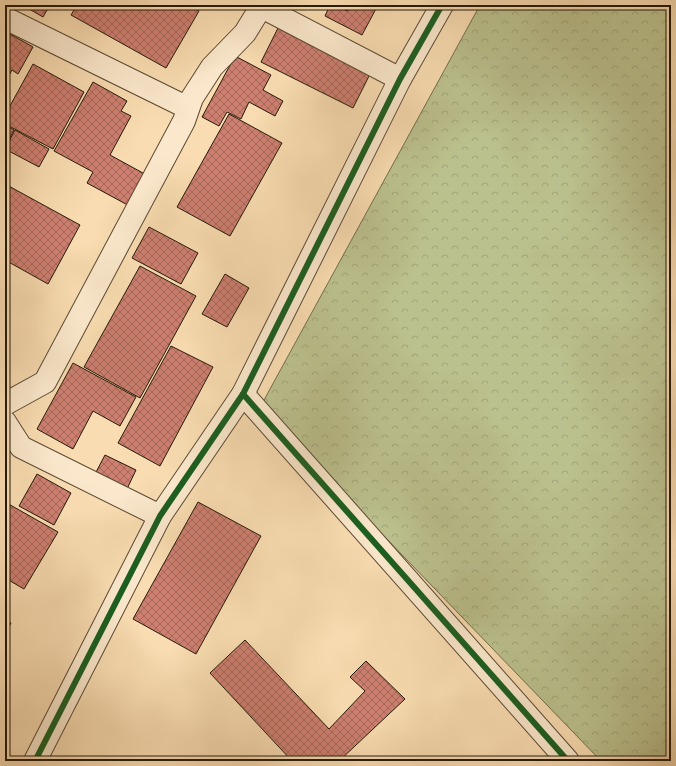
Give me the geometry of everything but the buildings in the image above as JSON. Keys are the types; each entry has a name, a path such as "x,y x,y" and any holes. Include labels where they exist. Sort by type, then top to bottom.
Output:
{"street":[{"path":"35,761 160,516 243,394 400,79 442,5"},
{"path":"5,404 44,382 184,122 192,98 212,67 244,33 260,6 400,79"},
{"path":"5,18 188,108"},
{"path":"243,394 568,761"},
{"path":"5,422 21,447 160,516"}],"green space":[{"path":"480,5 671,5 671,761 601,761 268,416 263,408 264,400"}],"cycle path":[{"path":"35,761 160,516 243,394 400,79 442,5"},
{"path":"243,394 568,761"}]}
